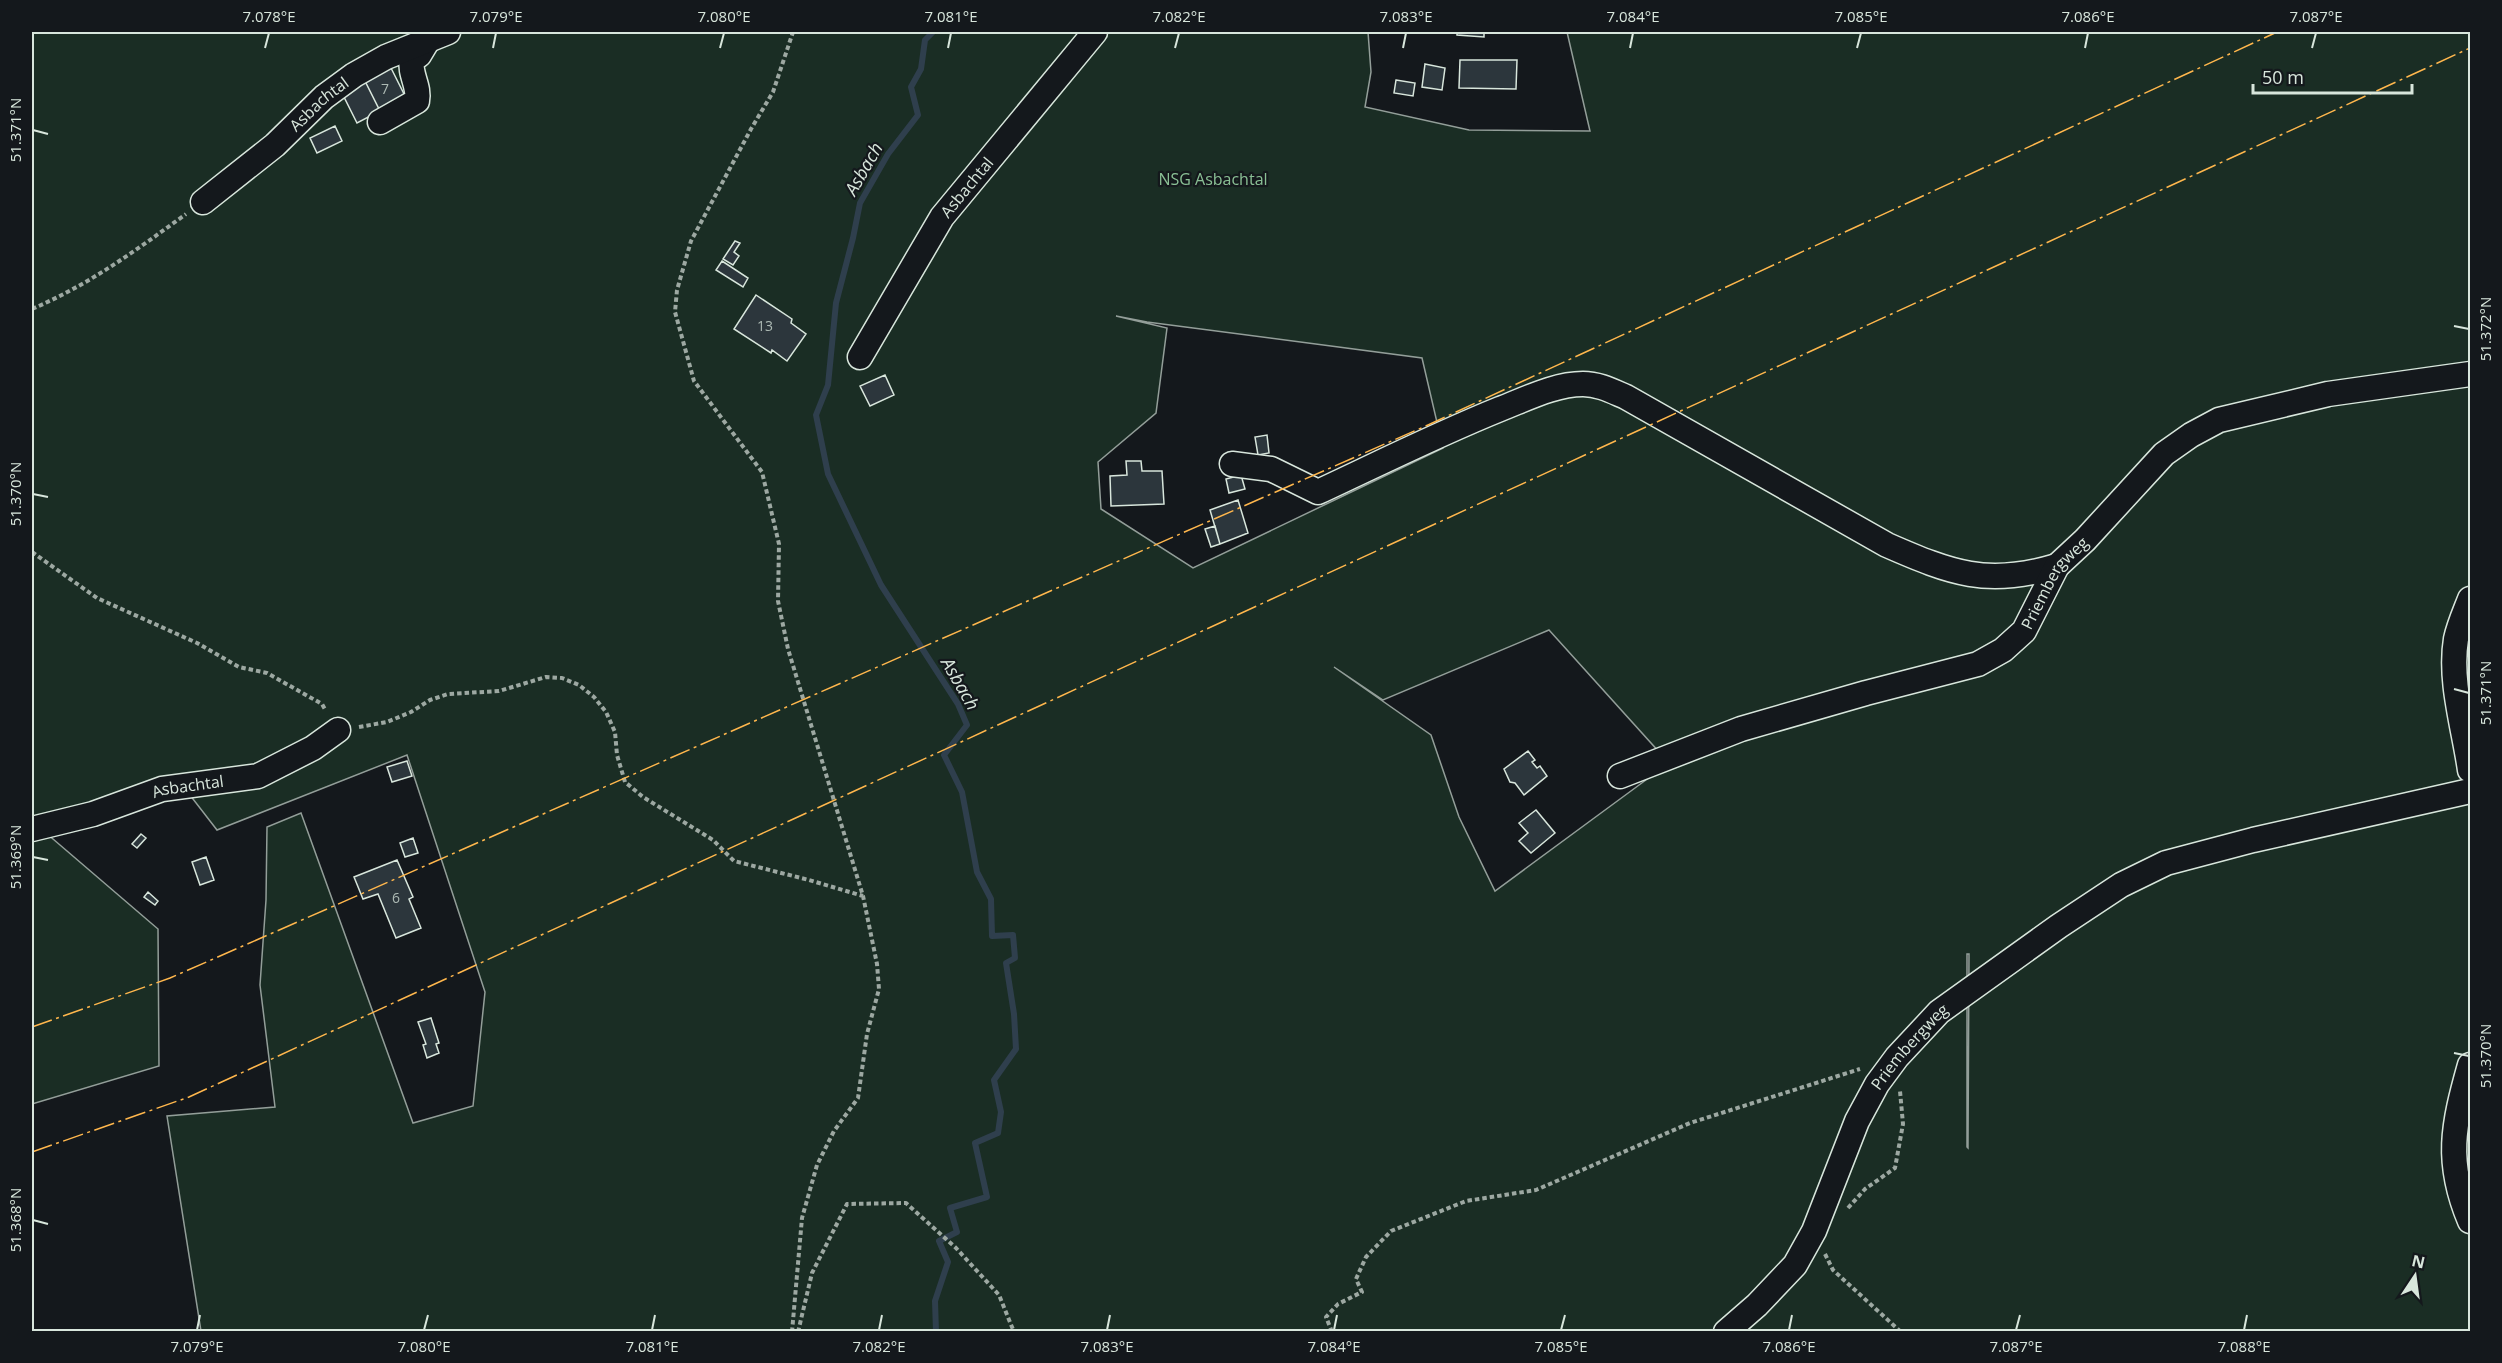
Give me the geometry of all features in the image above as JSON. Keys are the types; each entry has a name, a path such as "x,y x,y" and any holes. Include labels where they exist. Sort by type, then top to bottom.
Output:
{"street":[{"name":"Asbachtal","path":"860,357 942,218 1095,32"},
{"name":"Asbachtal","path":"203,202 275,145 324,97 386,57 438,36"},
{"path":"380,122 417,101 417,86 411,67 412,60 438,36"},
{"name":"Priembergweg","path":"1620,776 1741,729 1978,664 2003,650 2024,631 2057,566 2085,540 2164,454 2190,435 2219,420 2328,394 2470,374"},
{"path":"1232,464 1271,469 1318,492 1465,423 1563,387 1583,384 1605,387 1887,545 1928,563 1970,575 1996,578 2020,576 2057,566"},
{"path":"2470,599 2456,639 2455,659 2470,770"},
{"name":"Asbachtal","path":"32,829 93,814 162,789 258,776 313,748 338,730"},
{"name":"Priembergweg","path":"1726,1332 1757,1305 1795,1265 1814,1231 1857,1120 1877,1084 1897,1058 1939,1012 2059,926 2142,873 2166,863 2253,840 2470,791"},
{"path":"2470,1065 2454,1129 2454,1163 2459,1194 2470,1221"}],"path":[{"path":"792,1332 802,1218 817,1165 834,1131 858,1098 867,1034 879,989 877,964 863,896 788,649 778,601 779,544 762,472 694,381 675,312 677,290 691,241 773,92 793,32"},
{"path":"32,309 64,295 107,271 203,202"},
{"path":"32,552 97,598 197,643 239,667 267,673 322,704 338,730 371,727 387,722 411,712 429,700 448,694 499,691 546,677 562,678 579,686 594,697 606,712 615,732 617,755 625,782 643,796 713,840 734,861 863,896"},
{"path":"1897,1058 1903,1125 1895,1168 1865,1189 1842,1214 1814,1231 1833,1270 1901,1332"},
{"path":"1332,1332 1326,1317 1338,1304 1362,1292 1356,1279 1366,1257 1391,1231 1466,1201 1536,1190 1690,1123 1865,1068"},
{"path":"798,1332 812,1274 847,1204 906,1203 956,1248 999,1296 1014,1332"}],"green space":[{"name":"NSG Asbachtal","path":"32,32 1368,32 1371,72 1365,107 1469,130 1590,131 1567,32 2470,32 2470,587 2462,605 2461,659 2470,655 2470,1047 2453,1106 2448,1189 2470,1233 2470,1331 201,1331 167,1116 275,1107 260,985 266,900 267,827 301,813 413,1123 473,1106 485,992 407,755 217,830 183,786 32,820","holes":["1116,316 1422,358 1443,448 1193,568 1101,509 1098,462 1156,413 1167,328","1549,630 1669,763 1495,891 1459,817 1431,735 1334,667 1383,700","1967,954 1969,954 1968,1148"]},
{"path":"46,833 158,929 159,1066 32,1104 32,835"},
{"path":"2470,1104 2470,1198 2462,1141"}],"building":[{"path":"1457,32 1484,32 1484,37 1457,35"},
{"path":"1460,60 1517,60 1516,89 1459,88"},
{"path":"1425,64 1445,68 1442,90 1422,87"},
{"path":"390,66 406,98 380,111 364,79"},
{"path":"364,79 380,111 357,123 341,91"},
{"path":"1396,80 1415,83 1413,96 1394,93"},
{"path":"335,126 342,141 317,153 310,138"},
{"path":"735,241 740,243 734,252 739,256 733,265 723,259"},
{"path":"722,261 748,278 743,287 716,270"},
{"path":"756,295 792,319 791,323 806,334 787,361 734,329"},
{"path":"885,375 894,395 870,406 860,386"},
{"path":"1267,435 1269,453 1258,455 1255,437"},
{"path":"1126,461 1141,461 1142,471 1162,471 1164,504 1111,506 1110,476 1127,475"},
{"path":"1241,475 1245,489 1229,493 1226,479"},
{"path":"1238,500 1248,533 1220,544 1210,510"},
{"path":"1215,526 1220,544 1211,547 1205,529"},
{"path":"1528,751 1535,760 1532,762 1537,768 1540,766 1547,776 1524,795 1515,783 1510,782 1504,769"},
{"path":"407,761 412,776 392,782 387,767"},
{"path":"1536,810 1555,833 1531,853 1519,841 1528,833 1519,823"},
{"path":"141,834 146,838 137,848 132,844"},
{"path":"413,838 418,853 405,857 400,843"},
{"path":"206,857 214,880 200,885 192,862"},
{"path":"397,860 413,897 409,899 421,928 396,938 378,894 363,899 354,877"},
{"path":"148,892 158,901 155,905 144,897"},
{"path":"431,1018 439,1043 436,1044 439,1053 427,1058 423,1045 426,1044 418,1022"}],"waterway":[{"name":"Asbach","path":"933,32 925,40 921,69 911,87 918,115 888,154 860,203 836,303 828,385 816,415 828,474 881,585 958,704 967,725 944,755 962,792 977,872 991,899 992,936 1013,935 1015,958 1006,963 1014,1014 1016,1049 994,1080 1001,1112 998,1133 975,1143 987,1197 950,1208 957,1232 939,1241 948,1262 935,1301 936,1332"}],"power":[{"path":"32,1027 170,978 1428,425 2277,32"},
{"path":"32,1152 189,1097 2470,48"}]}
